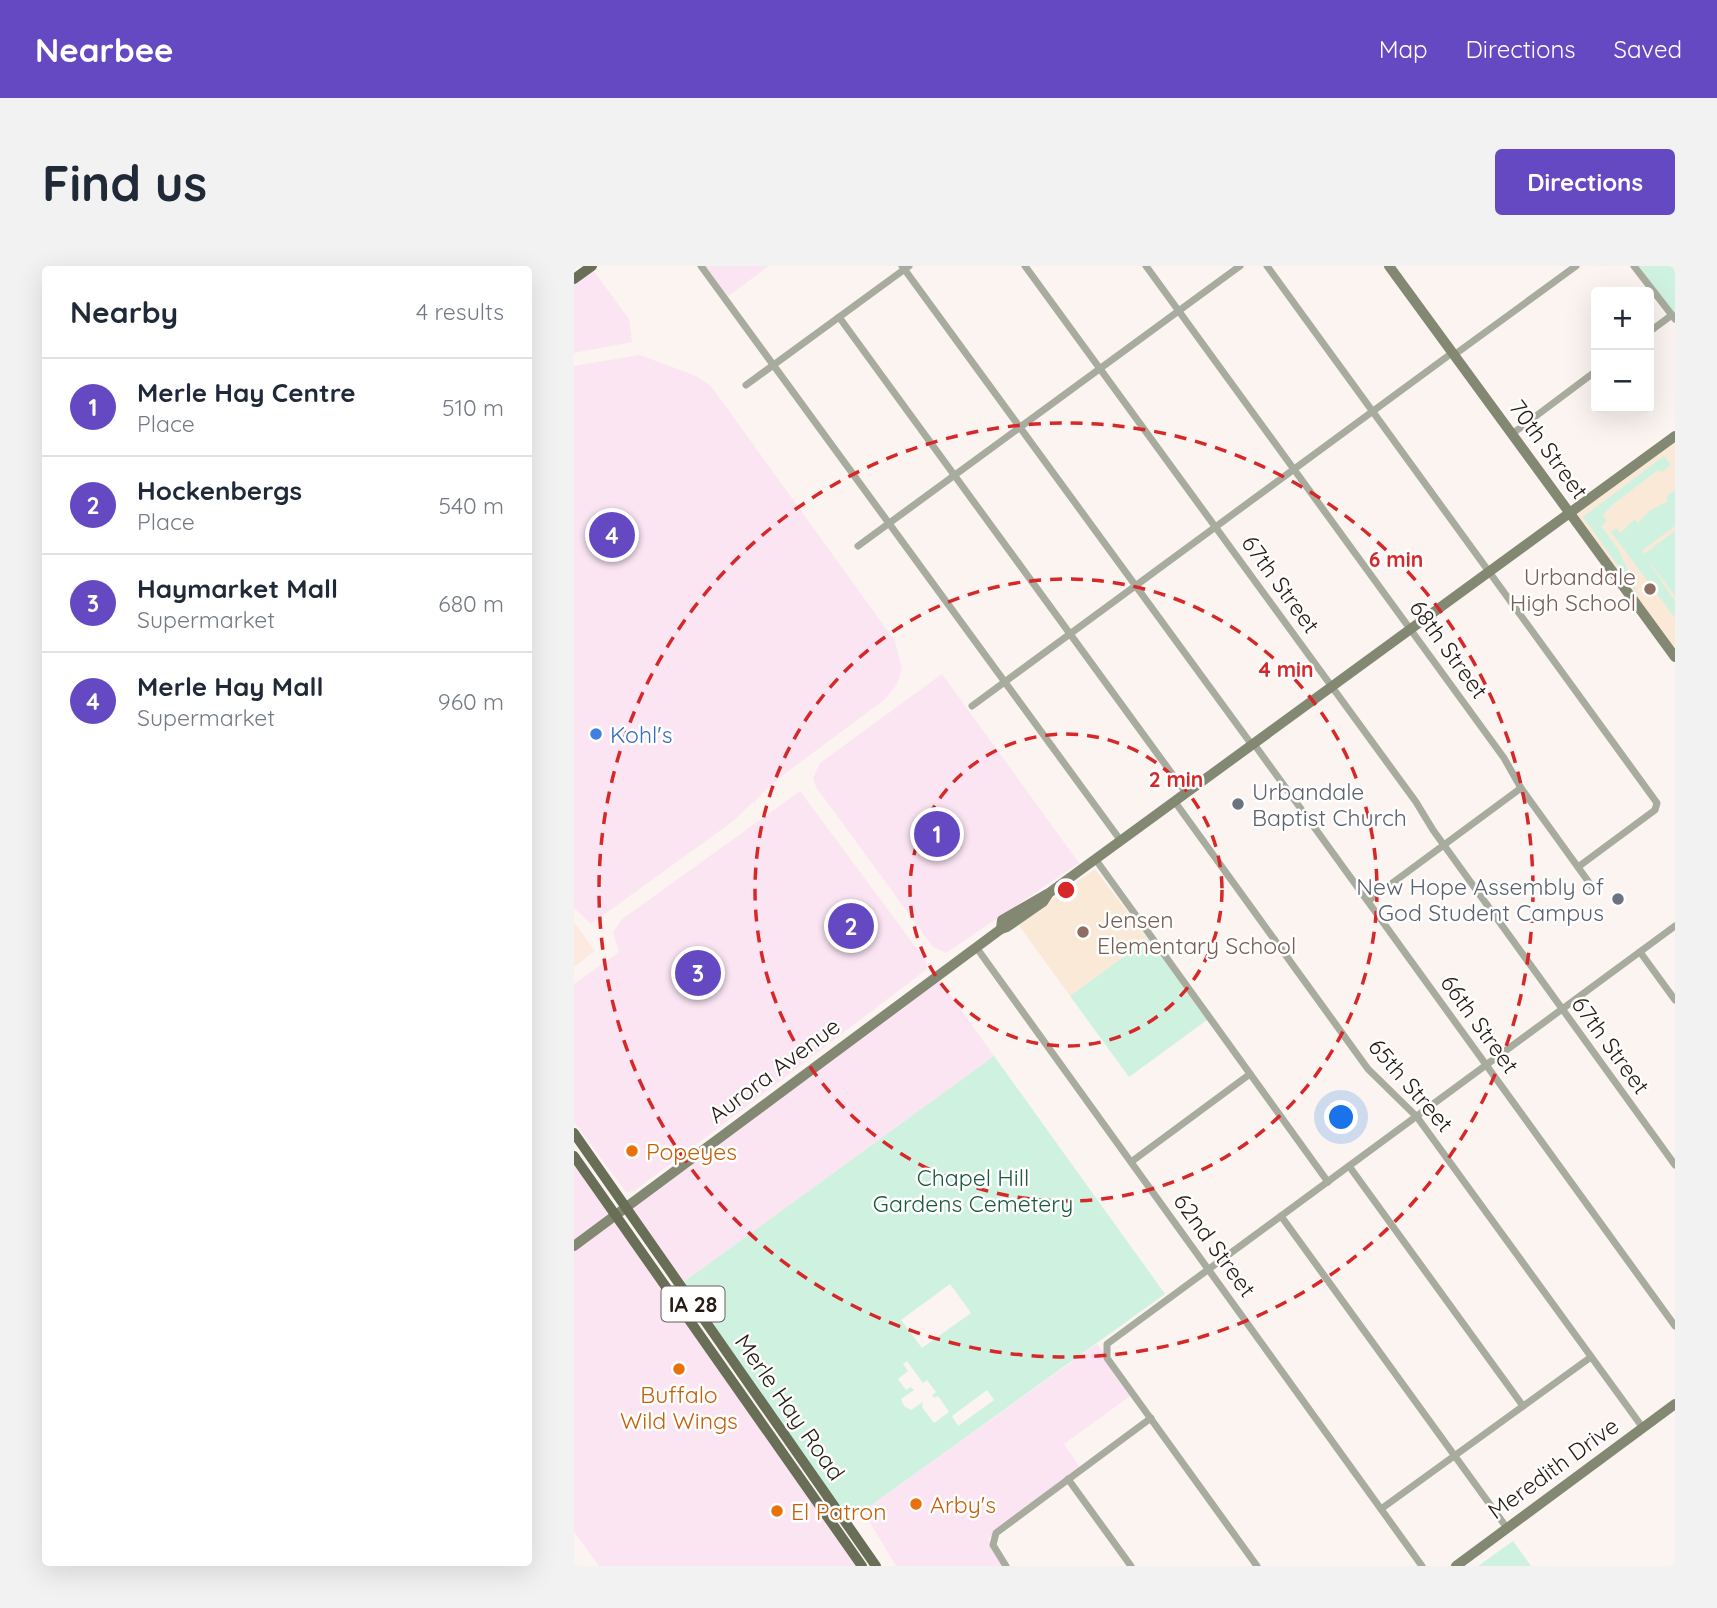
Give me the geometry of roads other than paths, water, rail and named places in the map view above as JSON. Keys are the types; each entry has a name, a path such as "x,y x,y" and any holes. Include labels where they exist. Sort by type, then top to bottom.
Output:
{"main road":[{"path":"574,279 592,266"},
{"name":"Merle Hay Road","path":"574,1133 876,1566"},
{"name":"Merle Hay Road","path":"574,1156 862,1566"}],"street":[{"path":"701,266 1121,841"},
{"name":"67th Street","path":"1026,266 1675,1165"},
{"name":"68th Street","path":"1146,266 1504,758 1521,788 1593,888"},
{"path":"858,546 1240,266"},
{"path":"1267,266 1656,801 1658,806 1655,810 1578,867"},
{"name":"70th Street","path":"1389,266 1675,657"},
{"path":"972,706 1576,266"},
{"path":"1634,266 1673,317 1654,329"},
{"path":"746,385 905,267"},
{"name":"66th Street","path":"905,267 1675,1325"},
{"path":"839,317 1186,793"},
{"path":"1512,434 1591,375"},
{"name":"Aurora Avenue","path":"574,1245 1001,929 1002,920 1039,896 1049,893 1096,860 1675,436"},
{"path":"1368,901 1521,788"},
{"name":"65th Street","path":"1175,802 1368,1069 1417,1116 1643,1428"},
{"path":"1096,860 1328,1182"},
{"path":"1257,1566 1107,1358 1105,1349 1110,1340 1675,926"},
{"name":"62nd Street","path":"976,947 1422,1566"},
{"path":"1640,952 1675,1000"},
{"path":"1131,1161 1250,1074"},
{"path":"1349,1166 1523,1406"},
{"path":"1281,1216 1507,1528"},
{"path":"1381,1509 1591,1357"},
{"name":"Meredith Drive","path":"1456,1566 1675,1404"},
{"path":"1006,1566 995,1550 993,1539 1000,1529 1151,1418"},
{"path":"1068,1479 1131,1566"}],"place":[{"name":"Merle Hay Mall","path":"612,535"},
{"name":"Urbandale High School","path":"1650,589"},
{"name":"Kohl's","path":"596,734"},
{"name":"Urbandale Baptist Church","path":"1238,804"},
{"name":"Merle Hay Centre","path":"937,834"},
{"name":"New Hope Assembly of God Student Campus","path":"1618,899"},
{"name":"Hockenbergs","path":"851,926"},
{"name":"Jensen Elementary School","path":"1083,932"},
{"name":"Haymarket Mall","path":"698,973"},
{"name":"Popeyes","path":"632,1151"},
{"name":"Buffalo Wild Wings","path":"679,1369"},
{"name":"Arby's","path":"916,1504"},
{"name":"El Patron","path":"777,1511"}],"park label":[{"name":"Chapel Hill Gardens Cemetery","path":"973,1190"}]}
